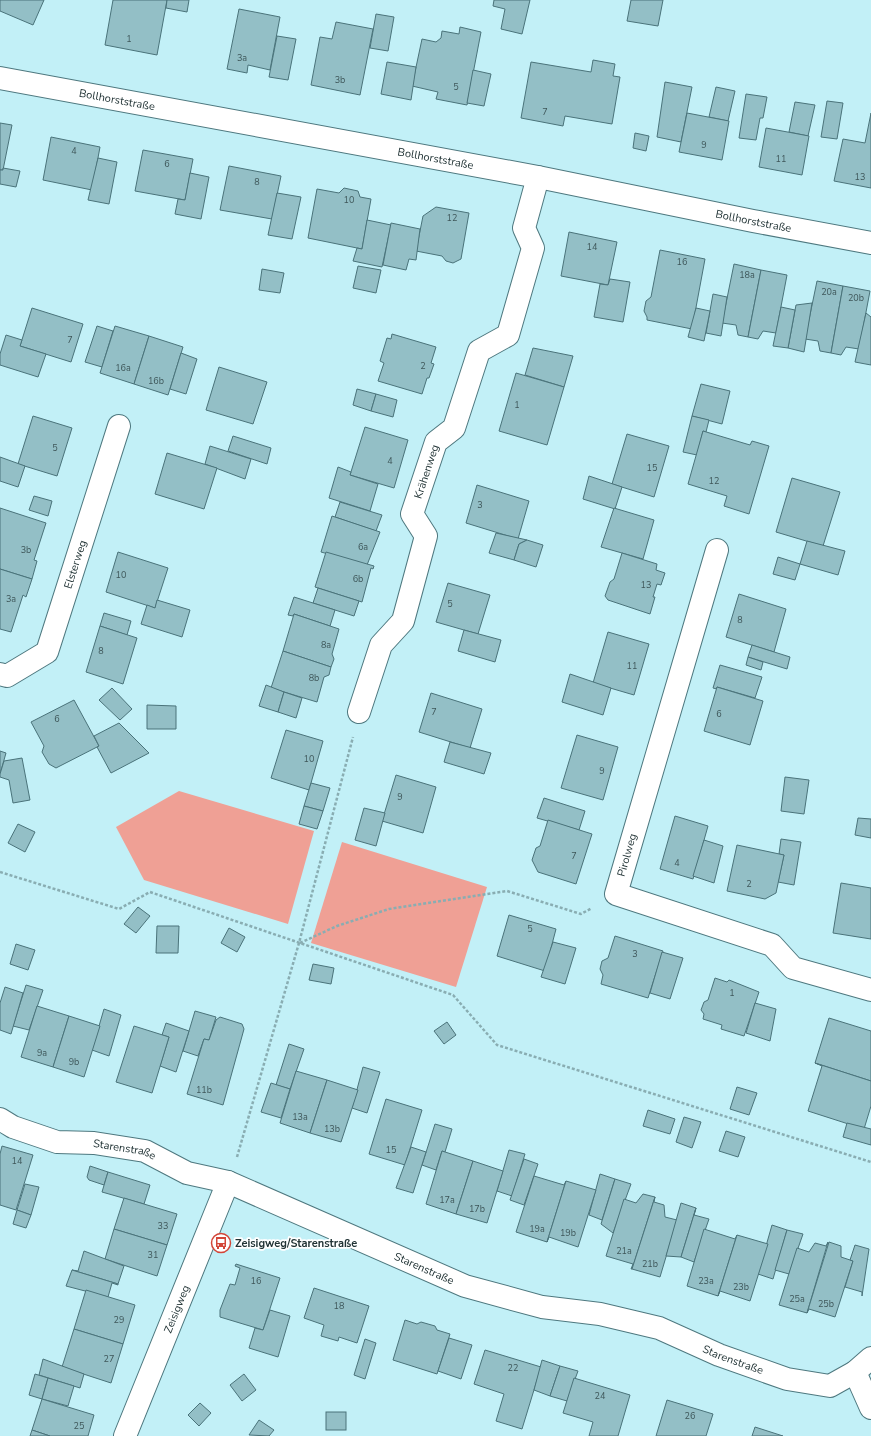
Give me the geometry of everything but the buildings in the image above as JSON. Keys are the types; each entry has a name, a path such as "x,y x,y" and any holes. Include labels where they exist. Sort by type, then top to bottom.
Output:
{"street":[{"name":"Bollhorststraße","path":"0,78 538,177 753,221 871,243"},
{"name":"Krähenweg","path":"359,712 381,645 403,621 426,536 412,514 436,442 454,428 479,351 508,335 533,248 524,228 538,177"},
{"name":"Elsterweg","path":"0,674 7,676 47,652 119,426"},
{"name":"Pirolweg","path":"616,894 717,550"},
{"path":"616,894 772,945 793,968 871,990"},
{"name":"Starenstraße","path":"0,1118 13,1127 57,1142 94,1144 145,1151 187,1174 228,1182 465,1286 542,1307 600,1314 659,1328 719,1355 787,1379 830,1386 863,1365"},
{"name":"Zeisigweg","path":"125,1436 228,1182"},
{"path":"863,1365 871,1408"}],"path":[{"path":"228,1182 244,1136 299,943 359,712"},
{"path":"0,872 119,909 150,892 452,995 497,1046 871,1162"},
{"path":"299,943 337,926 390,909 507,892 581,914 616,894"}],"shaded area":[{"path":"179,791 314,831 288,924 144,880 116,827"},
{"path":"342,842 487,887 456,987 311,943"}],"place":[{"name":"Zeisigweg/Starenstraße","path":"221,1243"}]}
